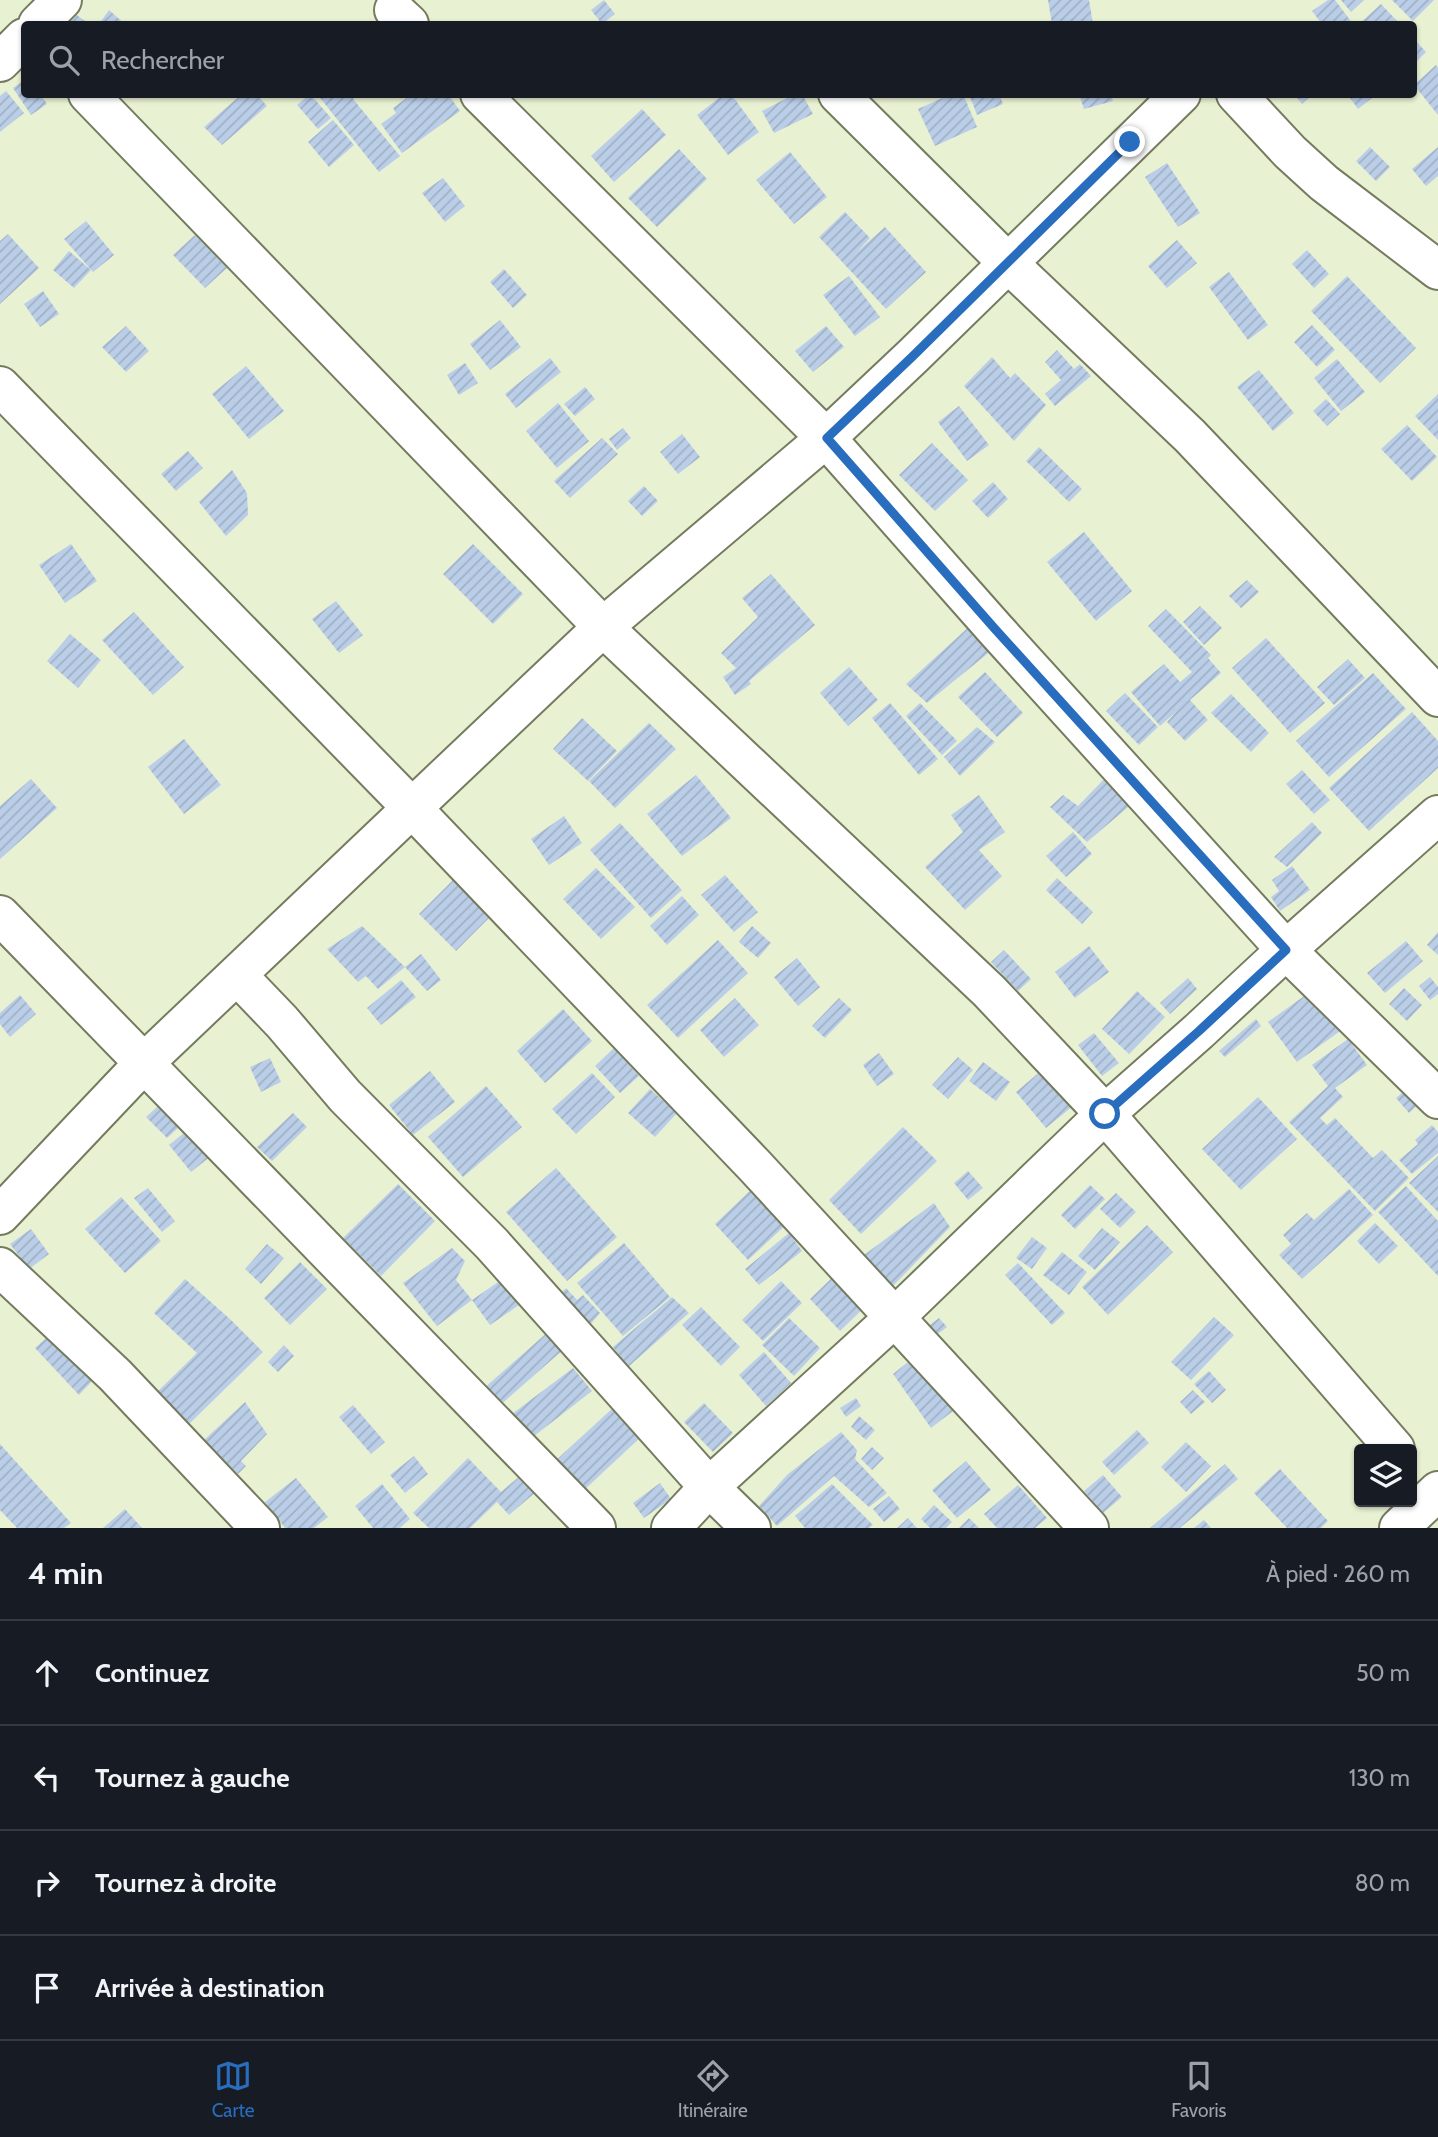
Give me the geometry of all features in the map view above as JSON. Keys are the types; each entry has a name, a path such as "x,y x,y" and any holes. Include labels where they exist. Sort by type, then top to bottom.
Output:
{"street":[{"path":"41,21 62,0"},
{"path":"0,62 21,41"},
{"path":"92,98 603,627 989,991 1105,1114 1391,1444"},
{"path":"484,98 827,438 995,629 1286,950 1438,1099"},
{"path":"842,98 1008,263 1190,436 1438,697"},
{"path":"0,1215 145,1062 412,808 603,627 827,438 1177,98"},
{"path":"1240,98 1290,152 1324,183 1438,270"},
{"path":"0,386 412,808 754,1165 1089,1528"},
{"path":"671,1528 709,1487 894,1318 1105,1114 1438,816"},
{"path":"0,915 596,1528"},
{"path":"237,975 282,1022 345,1096 492,1244 709,1487 751,1528"},
{"path":"0,1267 115,1375 260,1528"},
{"path":"1399,1528 1431,1488"}],"building":[{"path":"604,0 615,14 606,21 600,21 591,10"},
{"path":"1048,0 1089,0 1092,21 1052,21"},
{"path":"1328,0 1335,0 1351,21 1320,21 1312,11"},
{"path":"1341,0 1364,0 1351,12"},
{"path":"1392,0 1434,0 1413,21"},
{"path":"1381,4 1397,21 1362,21"},
{"path":"109,10 122,21 101,21"},
{"path":"74,13 85,21 68,21"},
{"path":"1417,42 1426,52 1417,61"},
{"path":"1436,65 1438,115 1417,89 1417,82"},
{"path":"21,82 21,98 43,98 47,104 31,115 13,88"},
{"path":"6,91 24,113 0,132 0,96"},
{"path":"237,98 260,98 267,106 222,145 204,127"},
{"path":"305,98 314,98 331,118 318,129 297,105"},
{"path":"320,98 354,98 400,156 379,172"},
{"path":"407,98 451,98 460,111 402,153 381,124 396,113 393,108"},
{"path":"719,98 734,98 759,132 728,155 697,115"},
{"path":"787,98 804,98 813,114 774,133 762,111"},
{"path":"942,98 965,98 977,127 935,146 918,109"},
{"path":"971,98 1001,98 1003,104 977,115"},
{"path":"1080,98 1112,98 1113,101 1084,109"},
{"path":"1297,98 1309,98 1302,104"},
{"path":"1350,98 1372,98 1358,109"},
{"path":"642,109 666,135 614,182 591,156"},
{"path":"333,120 354,145 329,167 308,142"},
{"path":"1370,147 1390,167 1376,181 1356,161"},
{"path":"1438,147 1438,176 1426,186 1412,169"},
{"path":"679,149 707,179 657,227 628,198"},
{"path":"790,152 827,197 794,224 756,180"},
{"path":"1167,163 1200,213 1178,227 1145,177"},
{"path":"443,178 465,206 445,222 422,193"},
{"path":"845,212 870,238 857,252 885,227 926,272 886,309 819,237"},
{"path":"86,221 114,255 93,272 64,239"},
{"path":"8,234 39,268 0,304 0,241"},
{"path":"195,235 227,268 205,288 173,255"},
{"path":"1177,240 1197,263 1167,288 1148,266"},
{"path":"1307,250 1329,274 1314,288 1292,264"},
{"path":"69,251 91,270 74,288 53,270"},
{"path":"504,269 527,295 513,308 490,282"},
{"path":"1229,272 1268,325 1248,340 1209,287"},
{"path":"849,276 880,317 855,336 823,295"},
{"path":"1347,276 1416,348 1380,383 1311,311"},
{"path":"43,291 59,314 40,327 24,304"},
{"path":"500,320 521,347 490,370 470,344"},
{"path":"1312,325 1335,350 1317,367 1294,342"},
{"path":"126,326 149,351 126,372 102,347"},
{"path":"826,326 844,347 813,372 795,351"},
{"path":"1057,350 1074,369 1080,364 1091,376 1055,406 1045,394 1061,380 1045,362"},
{"path":"992,357 1010,378 1015,373 1046,405 1014,441 964,386"},
{"path":"550,358 561,372 516,408 505,394"},
{"path":"1337,359 1365,392 1341,411 1314,378"},
{"path":"465,363 478,383 459,395 447,375"},
{"path":"246,366 284,411 249,439 212,394"},
{"path":"1259,370 1294,413 1273,431 1237,387"},
{"path":"585,387 595,399 575,416 564,404"},
{"path":"1438,394 1438,440 1415,416"},
{"path":"1326,399 1340,414 1327,426 1313,411"},
{"path":"558,403 589,441 557,468 526,431"},
{"path":"959,406 989,445 967,461 938,422"},
{"path":"1407,425 1437,457 1412,481 1381,449"},
{"path":"623,428 631,438 617,450 609,439"},
{"path":"682,434 700,457 678,474 660,452"},
{"path":"602,438 618,454 570,498 554,481"},
{"path":"932,443 968,480 935,511 899,475"},
{"path":"1039,447 1082,489 1069,502 1026,461"},
{"path":"188,451 203,468 176,491 161,474"},
{"path":"232,470 247,493 248,515 226,536 199,502"},
{"path":"993,482 1008,499 988,518 972,501"},
{"path":"644,486 658,501 642,516 628,501"},
{"path":"1084,532 1132,591 1096,621 1047,562"},
{"path":"71,544 97,581 65,603 39,565"},
{"path":"473,544 523,594 493,624 443,574"},
{"path":"771,574 815,625 749,681 751,684 735,695 723,677 736,668 721,653 758,617 742,598"},
{"path":"1247,580 1259,592 1241,608 1229,596"},
{"path":"336,601 363,635 339,653 312,619"},
{"path":"1200,606 1222,628 1204,645 1183,622"},
{"path":"1166,609 1211,655 1208,658 1221,673 1190,700 1208,720 1185,741 1167,722 1176,712 1160,726 1131,692 1164,664 1180,682 1192,672 1148,626"},
{"path":"134,612 184,667 153,695 102,640"},
{"path":"971,625 992,650 927,703 906,684"},
{"path":"70,634 101,660 78,688 47,661"},
{"path":"1266,638 1325,703 1290,733 1232,668"},
{"path":"1348,659 1365,678 1334,705 1317,687"},
{"path":"849,667 878,700 848,726 820,693"},
{"path":"985,672 1023,713 997,737 958,697"},
{"path":"1373,673 1406,709 1329,777 1296,741"},
{"path":"1125,693 1158,727 1139,745 1106,711"},
{"path":"1231,694 1269,733 1251,752 1211,713"},
{"path":"890,703 938,759 919,775 872,718"},
{"path":"920,703 957,741 942,755 906,716"},
{"path":"1412,712 1438,741 1438,768 1369,831 1329,788"},
{"path":"582,718 617,751 588,781 553,749"},
{"path":"649,723 676,749 615,808 589,781"},
{"path":"977,727 995,742 960,776 944,757"},
{"path":"184,739 221,785 184,814 148,767"},
{"path":"1302,770 1330,800 1314,814 1286,784"},
{"path":"696,775 731,818 682,856 647,814"},
{"path":"1106,777 1134,802 1087,842 1050,807 1063,795 1078,806"},
{"path":"31,779 57,808 0,859 0,806"},
{"path":"979,795 1005,832 979,850 1002,876 965,910 925,867 963,832 951,815"},
{"path":"564,816 582,843 549,865 531,839"},
{"path":"1312,822 1322,833 1287,867 1274,857"},
{"path":"620,823 682,890 651,918 590,850"},
{"path":"1073,832 1092,854 1066,877 1046,856"},
{"path":"1292,866 1310,890 1280,911 1271,897 1279,891 1272,880"},
{"path":"596,868 635,907 601,939 563,899"},
{"path":"725,875 758,912 734,932 701,895"},
{"path":"1057,878 1093,912 1082,924 1046,890"},
{"path":"453,880 490,917 456,951 419,914"},
{"path":"682,896 699,915 667,945 650,926"},
{"path":"362,926 405,967 378,989 366,976 358,982 327,949"},
{"path":"752,926 771,943 758,958 739,942"},
{"path":"1438,932 1438,955 1427,945"},
{"path":"718,940 748,973 678,1038 647,1005"},
{"path":"1406,941 1423,961 1385,993 1367,973"},
{"path":"1089,946 1109,972 1075,998 1055,972"},
{"path":"1004,950 1031,979 1018,991 991,962"},
{"path":"421,954 441,980 427,991 405,967"},
{"path":"797,958 820,987 798,1006 774,977"},
{"path":"1430,977 1438,987 1438,994 1430,1000 1419,986"},
{"path":"1188,978 1197,989 1170,1014 1160,1003"},
{"path":"401,980 416,997 381,1025 367,1008"},
{"path":"1404,988 1422,1005 1407,1021 1389,1004"},
{"path":"1314,989 1343,1029 1297,1062 1268,1022"},
{"path":"1137,991 1165,1017 1129,1054 1102,1029"},
{"path":"20,995 36,1014 10,1037 0,1024 0,1013"},
{"path":"735,998 759,1025 724,1057 700,1030"},
{"path":"839,998 852,1010 825,1038 812,1026"},
{"path":"563,1009 592,1041 545,1083 517,1051"},
{"path":"1256,1019 1261,1026 1225,1057 1219,1051"},
{"path":"1094,1033 1119,1063 1102,1076 1078,1045"},
{"path":"1348,1039 1367,1065 1335,1088 1343,1097 1320,1118 1327,1125 1335,1118 1373,1158 1382,1150 1409,1178 1375,1211 1289,1122 1328,1086 1312,1065"},
{"path":"614,1048 639,1076 620,1093 595,1066"},
{"path":"879,1053 894,1074 877,1086 863,1065"},
{"path":"958,1057 973,1070 948,1099 932,1085"},
{"path":"270,1058 281,1082 261,1092 250,1067"},
{"path":"983,1062 1010,1082 996,1101 969,1081"},
{"path":"1042,1070 1073,1106 1046,1128 1016,1092"},
{"path":"430,1071 455,1102 413,1135 389,1105"},
{"path":"592,1073 615,1097 576,1134 552,1109"},
{"path":"486,1086 522,1127 463,1177 428,1137"},
{"path":"1409,1087 1422,1101 1409,1113 1396,1098"},
{"path":"650,1089 677,1113 655,1137 628,1113"},
{"path":"169,1096 189,1118 167,1138 146,1117"},
{"path":"1258,1097 1297,1139 1241,1190 1202,1149"},
{"path":"293,1113 307,1127 272,1161 257,1147"},
{"path":"1432,1125 1438,1132 1438,1153 1412,1174 1399,1160 1418,1144 1415,1140"},
{"path":"903,1127 937,1161 861,1234 829,1200"},
{"path":"189,1129 211,1156 191,1172 169,1145"},
{"path":"1438,1156 1438,1212 1409,1183"},
{"path":"556,1168 617,1237 567,1281 506,1212"},
{"path":"968,1171 983,1188 968,1200 954,1183"},
{"path":"398,1184 435,1221 381,1276 343,1238"},
{"path":"1090,1185 1105,1199 1075,1229 1061,1215"},
{"path":"755,1186 789,1222 748,1260 715,1224"},
{"path":"1406,1186 1438,1221 1438,1276 1378,1212"},
{"path":"148,1188 175,1221 162,1232 134,1198"},
{"path":"1349,1189 1373,1215 1302,1279 1279,1255 1291,1244 1283,1235 1307,1213 1314,1220"},
{"path":"1116,1193 1136,1212 1120,1228 1100,1209"},
{"path":"121,1197 161,1241 125,1273 85,1229"},
{"path":"934,1203 950,1227 890,1289 864,1255"},
{"path":"1375,1223 1398,1246 1379,1264 1357,1241"},
{"path":"1147,1225 1173,1252 1108,1315 1082,1287"},
{"path":"1102,1228 1120,1242 1095,1270 1078,1256"},
{"path":"31,1229 49,1254 29,1269 10,1244"},
{"path":"789,1233 802,1251 759,1285 745,1269"},
{"path":"1032,1237 1047,1248 1032,1269 1016,1258"},
{"path":"624,1243 670,1297 623,1336 577,1283"},
{"path":"267,1244 284,1258 261,1284 245,1269"},
{"path":"452,1248 465,1261 456,1280 472,1300 437,1326 403,1283"},
{"path":"1062,1252 1087,1272 1069,1295 1043,1275"},
{"path":"300,1262 327,1289 290,1325 264,1298"},
{"path":"1018,1263 1065,1313 1052,1325 1005,1275"},
{"path":"838,1272 868,1304 840,1331 810,1299"},
{"path":"504,1278 522,1303 490,1325 472,1300"},
{"path":"185,1279 263,1352 187,1426 156,1393 197,1353 154,1313"},
{"path":"781,1281 802,1303 763,1341 742,1320"},
{"path":"566,1288 577,1300 583,1295 600,1313 589,1326 559,1295"},
{"path":"672,1297 689,1313 628,1367 613,1347"},
{"path":"701,1307 740,1347 721,1366 682,1325"},
{"path":"1214,1317 1234,1335 1191,1380 1171,1362"},
{"path":"789,1318 820,1348 794,1376 762,1345"},
{"path":"939,1318 947,1327 935,1336 927,1327"},
{"path":"55,1330 97,1376 79,1395 35,1348"},
{"path":"549,1331 564,1349 498,1407 482,1390"},
{"path":"284,1345 294,1356 278,1372 268,1362"},
{"path":"764,1352 791,1383 766,1406 739,1375"},
{"path":"913,1358 957,1408 931,1428 893,1374"},
{"path":"573,1368 592,1391 529,1440 508,1417"},
{"path":"1209,1371 1226,1390 1212,1403 1194,1384"},
{"path":"1193,1390 1205,1402 1191,1414 1180,1402"},
{"path":"856,1398 861,1406 846,1417 840,1408"},
{"path":"245,1402 267,1434 241,1461 246,1466 238,1474 204,1440"},
{"path":"704,1403 733,1433 713,1452 684,1422"},
{"path":"353,1405 385,1442 371,1454 339,1417"},
{"path":"615,1406 643,1435 582,1492 554,1462"},
{"path":"859,1416 875,1430 866,1440 851,1427"},
{"path":"1137,1430 1149,1443 1114,1475 1102,1462"},
{"path":"841,1432 857,1450 855,1459 887,1493 869,1507 834,1476 777,1526 759,1506 787,1475"},
{"path":"1186,1442 1211,1466 1186,1492 1161,1467"},
{"path":"0,1444 71,1523 64,1528 17,1528 0,1510"},
{"path":"872,1447 884,1458 872,1470 861,1459"},
{"path":"414,1456 428,1474 405,1493 390,1475"},
{"path":"468,1458 501,1492 521,1475 536,1492 509,1515 497,1502 470,1528 429,1528 413,1513"},
{"path":"966,1461 991,1490 957,1518 932,1490"},
{"path":"1225,1464 1238,1479 1180,1528 1150,1528"},
{"path":"1280,1469 1328,1521 1321,1528 1287,1528 1254,1493"},
{"path":"1103,1475 1122,1497 1103,1513 1084,1491"},
{"path":"296,1478 328,1517 314,1528 285,1528 265,1502"},
{"path":"660,1483 671,1499 644,1518 633,1503"},
{"path":"382,1484 410,1519 400,1528 373,1528 355,1506"},
{"path":"832,1484 873,1525 869,1528 805,1528 795,1516"},
{"path":"1018,1485 1047,1518 1035,1528 997,1528 984,1514"},
{"path":"889,1496 900,1509 884,1522 873,1509"},
{"path":"934,1505 952,1522 946,1528 930,1528 921,1519"},
{"path":"125,1509 142,1528 103,1528"},
{"path":"908,1518 917,1528 897,1528"},
{"path":"969,1518 979,1528 959,1528"},
{"path":"1204,1520 1211,1528 1194,1528"}],"route":[{"path":"1105,1114 1286,950 995,629 827,438 1130,142"}]}
